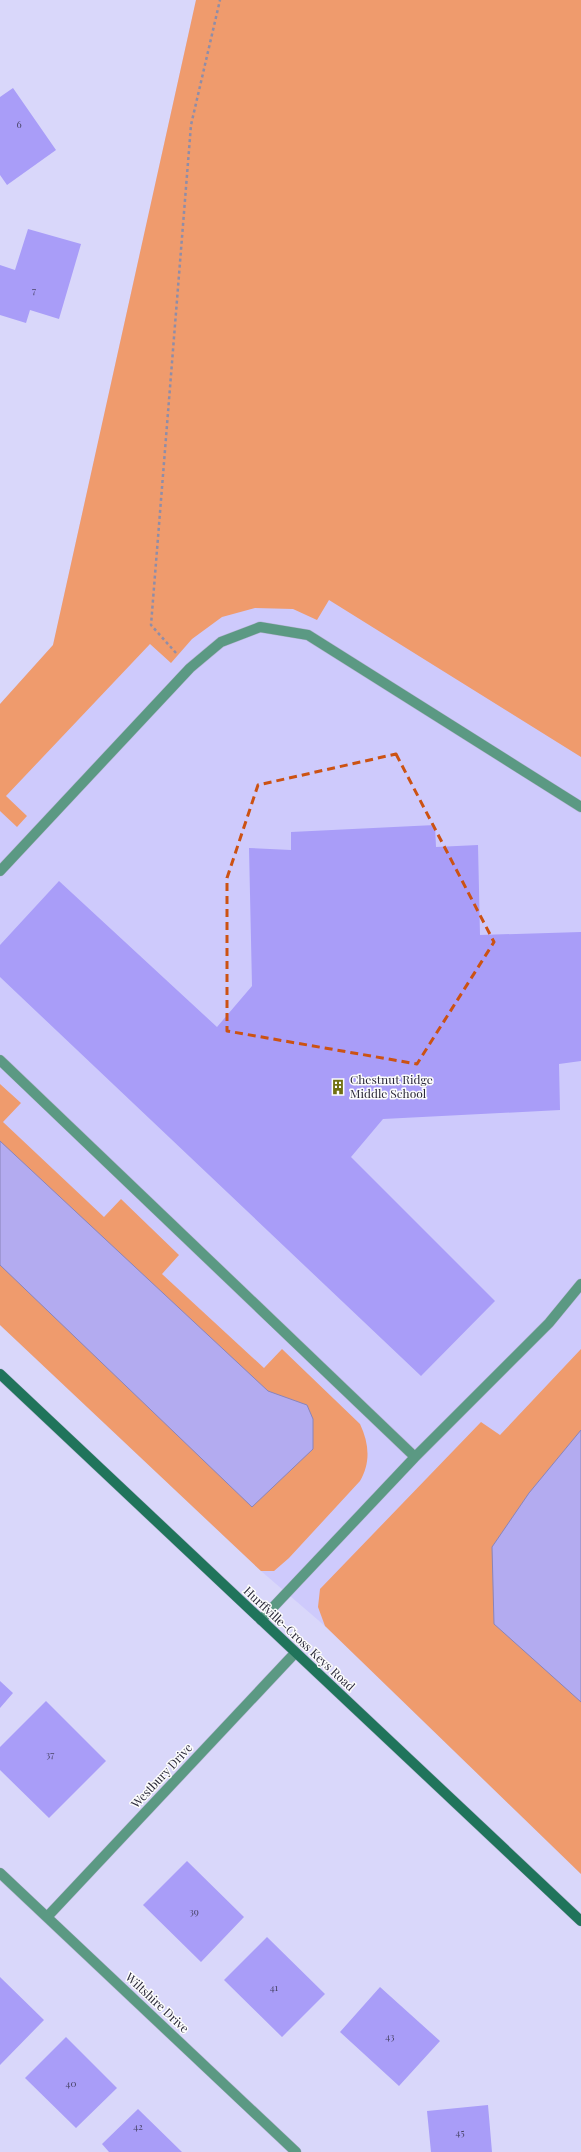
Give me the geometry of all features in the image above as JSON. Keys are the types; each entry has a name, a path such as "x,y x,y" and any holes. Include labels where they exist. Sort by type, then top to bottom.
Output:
{"main road":[{"name":"Hurffville-Cross Keys Road","path":"0,1374 581,1921"}],"street":[{"path":"0,871 190,668 221,642 260,627 308,635 581,807"},
{"path":"0,1060 415,1458"},
{"path":"261,1620 415,1458 549,1323 581,1284"},
{"name":"Westbury Drive","path":"47,1917 295,1653"},
{"name":"Wiltshire Drive","path":"0,1873 296,2152"}],"path":[{"path":"190,668 151,625 191,125 220,0"}],"highlighted area":[{"path":"396,754 494,942 417,1064 227,1031 227,878 258,785"}],"shaded area":[{"path":"196,0 581,0 581,1874 325,1626 261,1571 0,1325 0,704 53,645"},
{"path":"196,0 581,0 581,757 329,600 317,620 293,609 255,608 222,617 192,639 171,663 150,644 6,796 27,816 17,827 0,811 0,704 53,645"},
{"path":"0,1084 21,1103 3,1122 104,1217 121,1199 179,1255 162,1274 264,1368 282,1349 360,1424 368,1452 366,1467 360,1481 289,1558 274,1571 261,1571 0,1325"},
{"path":"0,1141 268,1391 307,1405 313,1419 313,1449 252,1507 0,1265"},
{"path":"581,1349 581,1874 325,1626 318,1607 320,1589 481,1422 500,1435"},
{"path":"581,1430 581,1702 494,1624 492,1547 529,1493"}],"building":[{"path":"13,88 56,150 7,185 0,175 0,97"},
{"path":"28,229 81,244 59,319 30,310 26,323 0,315 0,265 15,270"},
{"name":"Chestnut Ridge Middle School","path":"435,825 436,847 478,845 480,935 581,932 581,1061 559,1064 560,1110 383,1119 351,1157 495,1301 421,1376 0,977 0,945 59,881 217,1027 252,986 249,848 291,850 291,832"},
{"path":"0,1681 13,1693 0,1708"},
{"path":"46,1701 106,1761 49,1818 0,1770 0,1747"},
{"path":"187,1861 244,1917 201,1962 143,1905"},
{"path":"267,1937 325,1994 282,2037 224,1980"},
{"path":"0,1977 44,2020 0,2065"},
{"path":"380,1987 440,2041 399,2086 340,2032"},
{"path":"66,2037 117,2088 76,2128 25,2078"},
{"path":"488,2105 492,2152 431,2152 427,2111"},
{"path":"138,2109 182,2152 109,2152 102,2144"}],"place":[{"name":"Chestnut Ridge Middle School","path":"338,1087"}]}
